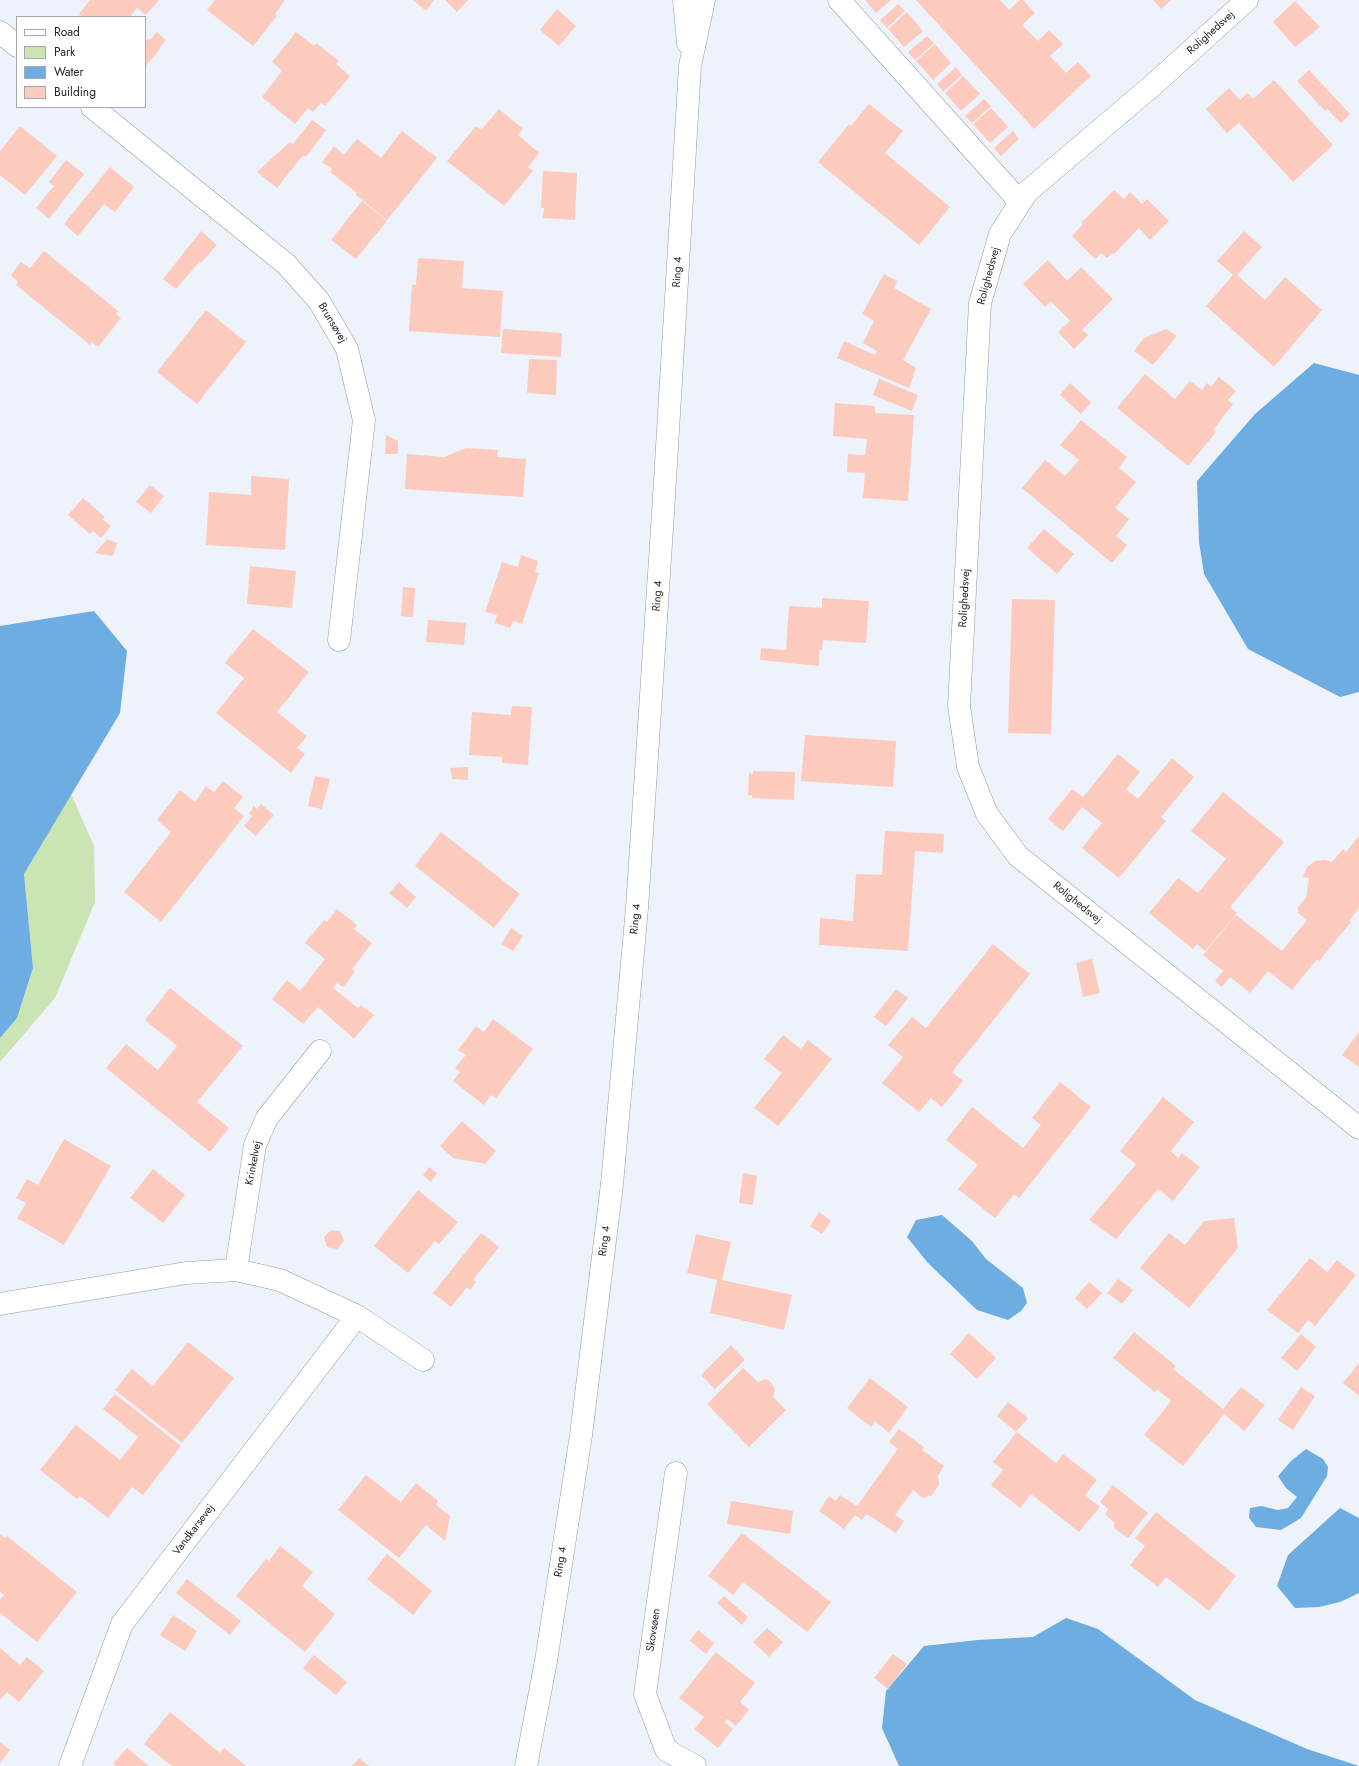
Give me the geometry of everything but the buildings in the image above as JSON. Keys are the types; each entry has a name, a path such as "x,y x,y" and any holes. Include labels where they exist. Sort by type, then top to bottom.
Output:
{"street":[{"name":"Ring 4","path":"684,0 690,66"},
{"name":"Ring 4","path":"526,1766 546,1660 581,1435 612,1184 637,900 663,513 690,66 704,0"},
{"path":"839,0 1020,202"},
{"name":"Rolighedsvej","path":"1247,0 1160,78 1027,192 1000,234 980,304 959,706 968,767 987,814 1018,856 1359,1128"},
{"path":"0,32 16,45"},
{"name":"Brunsøvej","path":"93,108 286,264 319,301 347,349 364,420 339,640"},
{"name":"Krinkelvej","path":"236,1270 255,1145 268,1118 320,1051"},
{"path":"0,1304 186,1273 236,1270 280,1280 357,1316 423,1360"},
{"name":"Vandkarsevej","path":"70,1766 122,1624 357,1316"},
{"name":"Skovsøen","path":"676,1473 645,1694 666,1750 695,1766"}],"green space":[{"path":"71,794 94,846 95,902 55,998 0,1062 0,1038 17,1018 33,968 24,874"}],"water":[{"path":"1314,363 1359,375 1359,692 1340,697 1248,649 1204,574 1199,542 1197,481 1255,414"},
{"path":"94,611 127,651 120,713 24,874 33,968 17,1018 0,1038 0,626"},
{"path":"942,1215 972,1241 986,1259 1023,1288 1027,1303 1021,1311 1008,1320 977,1310 928,1263 907,1237 916,1220"},
{"path":"1306,1449 1323,1459 1328,1467 1327,1476 1301,1518 1281,1530 1256,1527 1249,1518 1250,1508 1261,1506 1278,1510 1288,1508 1297,1497 1286,1488 1278,1476 1291,1461"},
{"path":"1340,1508 1359,1518 1359,1593 1340,1602 1319,1607 1295,1608 1277,1586 1288,1555"},
{"path":"1066,1618 1098,1629 1195,1700 1307,1749 1359,1766 899,1766 882,1728 886,1691 924,1646 978,1640 1033,1637"}]}
